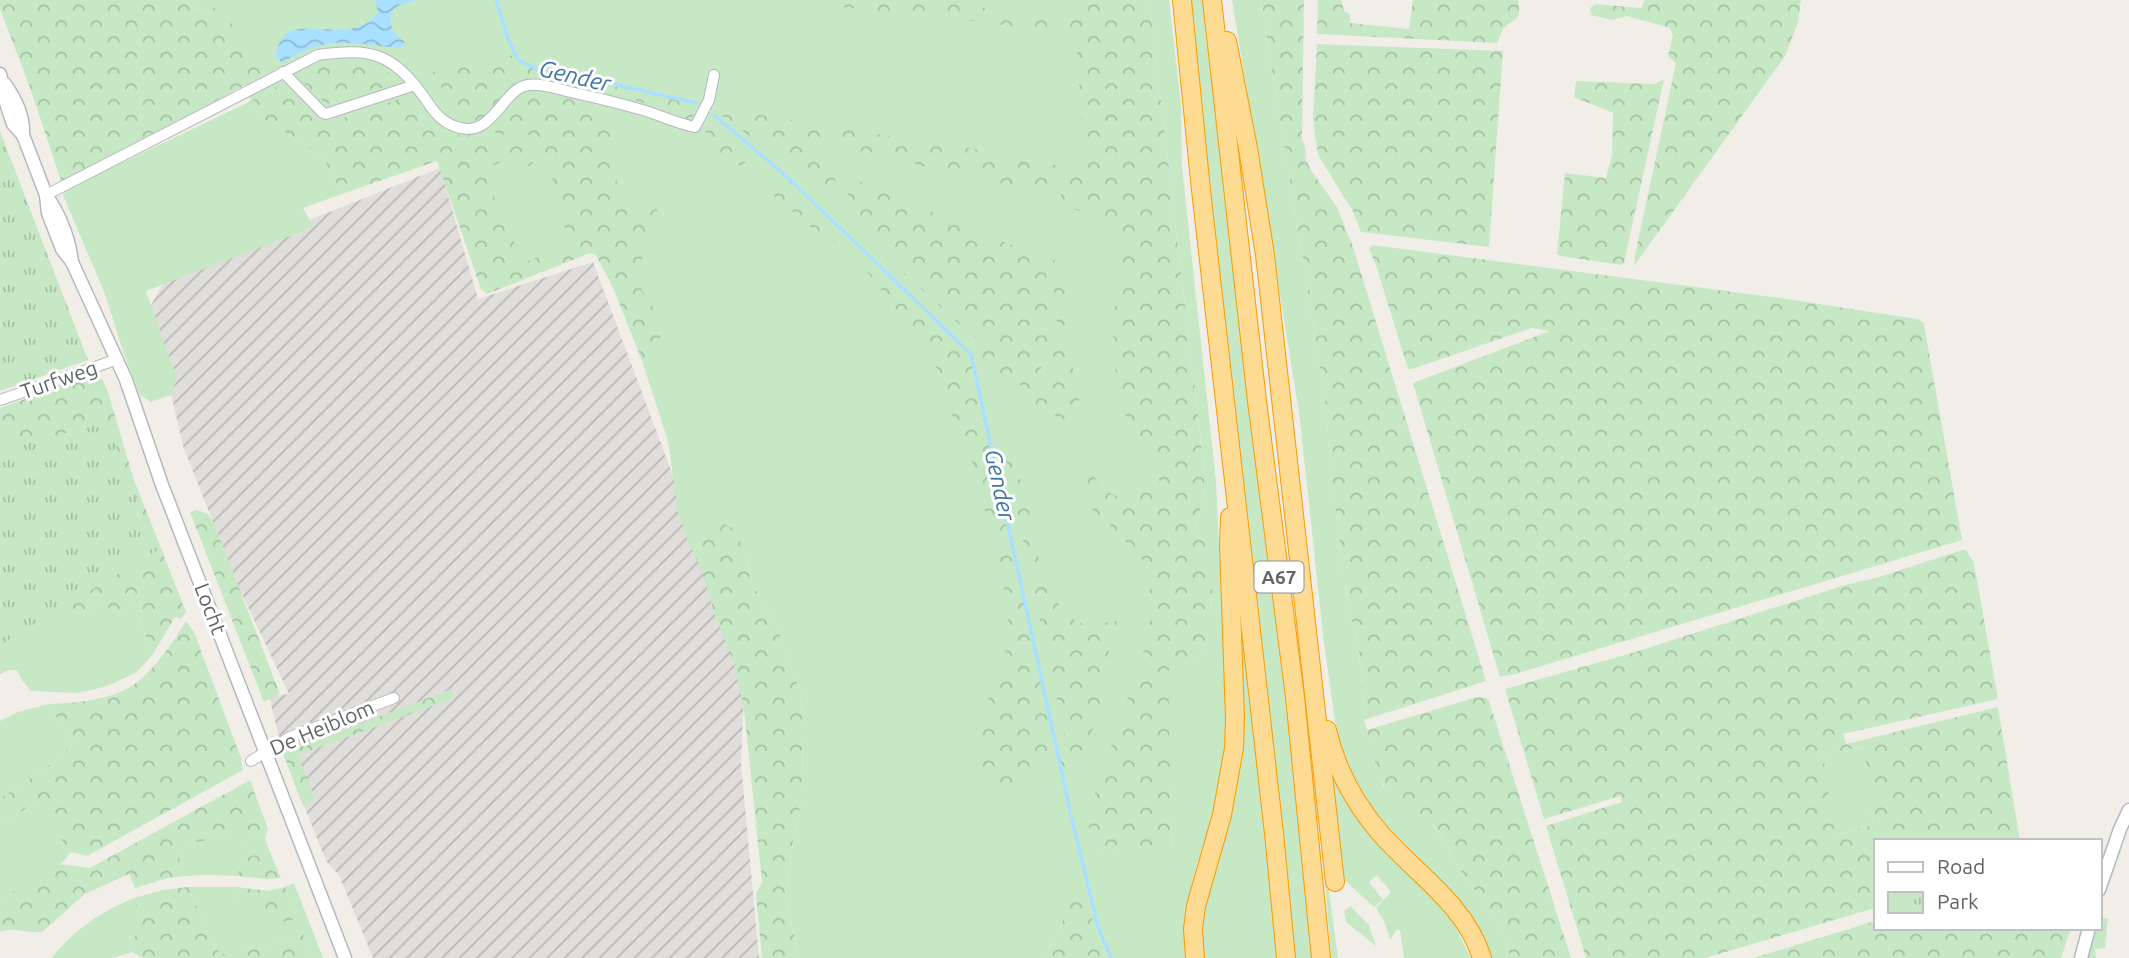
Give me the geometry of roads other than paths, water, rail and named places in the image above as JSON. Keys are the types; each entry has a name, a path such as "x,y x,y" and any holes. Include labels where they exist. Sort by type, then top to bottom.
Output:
{"highway":[{"name":"A67","path":"1182,0 1286,958"},
{"name":"A67","path":"1214,0 1234,74 1265,255 1335,882"},
{"name":"A67","path":"1214,0 1259,415 1295,697 1321,958"},
{"name":"A67","path":"1195,958 1193,929 1196,906 1222,815 1234,748 1236,719 1228,546 1231,454"},
{"name":"A67","path":"1310,657 1329,738 1347,784 1361,809 1382,835 1462,918 1482,958"}],"street":[{"path":"46,195 318,55 345,51 362,52 389,60 405,72 436,115 462,128 474,128 488,121 516,89 529,85 547,86 621,104 695,127 709,100 714,75"},
{"path":"283,72 326,114 415,85"},
{"name":"Locht","path":"1,77 15,98 23,122 23,135 46,195 56,209 70,245 72,262 118,359 162,485 345,958"},
{"name":"Turfweg","path":"0,400 118,359"},
{"name":"De Heiblom","path":"251,761 290,737 394,698"},
{"path":"2101,884 2129,810"},
{"path":"2081,958 2088,930"}],"water":[{"path":"375,0 416,0 397,7 392,12 393,30 405,42 400,48 340,43 313,47 282,63 276,57 281,40 290,32 303,29 351,29 366,24 378,12"}],"waterway":[{"name":"Gender","path":"496,0 516,56 527,65 696,103"},
{"name":"Gender","path":"714,115 785,175 971,354 1071,815 1098,927 1111,958"}]}
